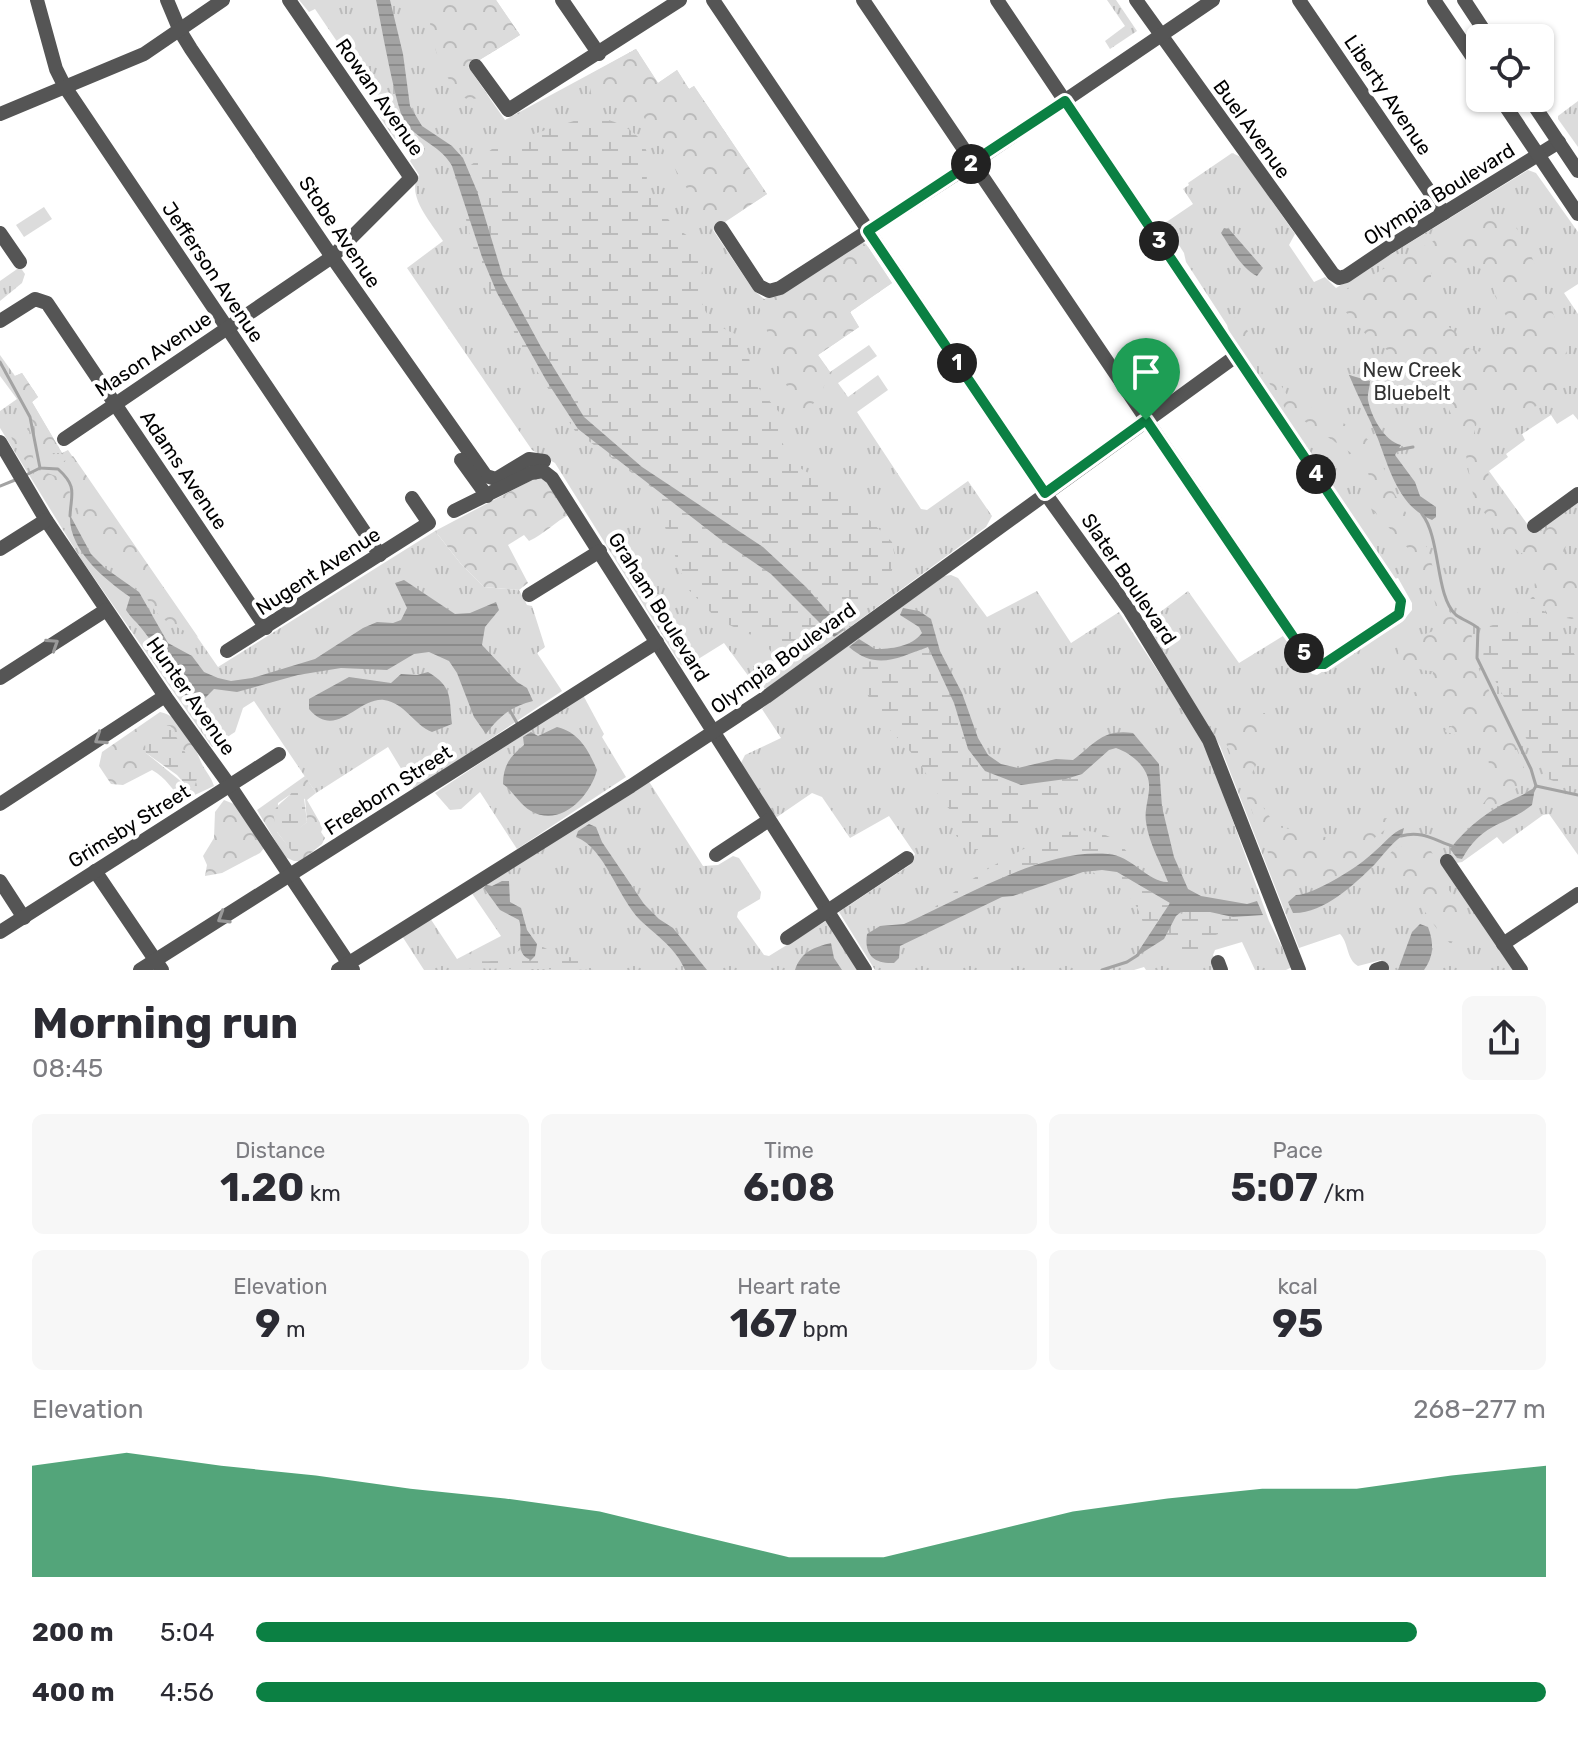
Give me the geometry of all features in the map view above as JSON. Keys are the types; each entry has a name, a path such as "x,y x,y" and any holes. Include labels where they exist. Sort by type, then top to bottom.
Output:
{"street":[{"name":"Jefferson Avenue","path":"37,0 56,69 65,87 380,555"},
{"name":"Stobe Avenue","path":"167,0 180,31 332,257 486,476 500,478 529,459 544,466"},
{"path":"0,114 144,54 223,0"},
{"name":"Rowan Avenue","path":"289,0 411,178"},
{"path":"562,0 599,54"},
{"path":"476,66 508,110 680,0"},
{"name":"Slater Boulevard","path":"713,0 1045,493 1130,611 1209,740 1299,970"},
{"path":"863,0 1309,660 1324,664 1399,614 1401,601 997,0"},
{"name":"Buel Avenue","path":"1136,0 1333,274 1339,278"},
{"path":"721,228 759,286 769,291 780,288 973,163 1213,0"},
{"name":"Liberty Avenue","path":"1299,0 1444,213"},
{"path":"1434,0 1466,47"},
{"path":"1464,0 1480,24"},
{"path":"1510,112 1578,214"},
{"path":"1539,112 1578,171"},
{"name":"Olympia Boulevard","path":"1339,278 1559,142"},
{"name":"Mason Avenue","path":"64,439 332,257 411,178"},
{"path":"0,233 20,262"},
{"name":"Adams Avenue","path":"0,321 31,300 39,298 47,303 266,628"},
{"name":"Olympia Boulevard","path":"346,968 766,697 1236,356"},
{"name":"Hunter Avenue","path":"0,442 46,520 230,786 346,968"},
{"path":"461,460 487,496"},
{"path":"454,511 544,466"},
{"name":"Graham Boulevard","path":"544,466 865,970"},
{"path":"1534,526 1578,494"},
{"name":"Nugent Avenue","path":"227,651 429,523 412,498"},
{"path":"0,549 46,520"},
{"path":"529,595 600,551"},
{"path":"0,678 106,610"},
{"name":"Freeborn Street","path":"140,970 159,965 290,877 657,642"},
{"path":"0,804 165,696"},
{"name":"Grimsby Street","path":"0,932 279,754"},
{"path":"716,855 769,820"},
{"path":"787,938 907,858"},
{"path":"1447,861 1521,970"},
{"path":"95,871 159,965"},
{"path":"0,881 24,918"},
{"path":"1503,944 1578,894"}],"green space":[{"path":"299,0 496,0 520,35 468,67 505,120 636,49 658,83 677,70 689,89 694,86 767,194 713,230 754,291 764,299 778,296 863,242 866,244 892,283 850,312 859,327 818,355 830,372 869,345 877,356 838,383 848,397 878,375 888,390 857,412 921,509 927,510 968,481 992,516 986,527 767,688 758,689 724,643 687,666 681,665 555,463 532,450 407,268 443,241 418,200 415,191 419,175 410,161 414,155 402,137 395,139 380,117 384,111 315,9 309,12"},
{"path":"432,0 496,0 520,35 468,67 488,96 468,100 459,93 443,69 430,25"},
{"path":"1107,0 1116,0 1137,31 1110,49 1105,41 1125,26"},
{"path":"636,49 658,83 677,70 689,89 694,86 767,194 712,230 642,114 623,102 607,96 596,97 591,93 589,75"},
{"path":"1578,101 1578,147 1558,116"},
{"path":"598,117 629,129 641,140 649,160 647,183 652,194 670,221 701,251 703,306 712,320 744,337 755,384 779,412 782,442 793,464 841,492 892,542 895,558 888,586 869,599 854,615 776,659 763,640 718,620 686,587 651,487 575,431 516,338 507,311 491,292 474,251 455,177 496,146 583,118"},
{"name":"New Creek Bluebelt","path":"1232,153 1241,157 1295,234 1289,245 1314,282 1325,277 1336,288 1528,170 1536,173 1578,232 1578,284 1564,293 1578,314 1578,420 1573,414 1557,424 1551,415 1522,434 1525,440 1489,471 1533,532 1578,500 1578,855 1549,814 1543,815 1503,844 1497,837 1462,862 1444,865 1513,970 1386,970 1381,960 1358,966 1351,959 1340,934 1299,948 1220,746 1147,622 1188,591 1239,663 1283,636 1312,674 1317,675 1402,622 1412,610 1412,603 1398,578 1394,579 1231,339 1227,325 1165,223 1193,204 1183,189 1188,183"},
{"path":"44,207 52,219 24,237 16,225"},
{"path":"1487,216 1509,219 1525,239 1567,350 1560,368 1559,389 1542,403 1517,416 1500,398 1484,396 1472,441 1488,471 1492,496 1511,512 1520,529 1530,536 1573,516 1571,535 1563,553 1578,582 1578,616 1572,619 1549,615 1533,596 1536,575 1529,558 1512,547 1474,500 1464,444 1441,391 1409,364 1370,339 1344,310 1337,295 1444,235","holes":["1460,261 1489,272 1495,296 1510,323 1505,333 1487,339 1481,352 1455,345 1461,336 1442,322 1448,310 1431,295 1431,273"]},
{"path":"861,242 868,247 892,283 850,312 859,327 818,355 830,372 822,391 804,417 782,377 754,291 764,299 778,296"},
{"path":"20,267 25,274 22,283 0,301 0,281"},
{"path":"1234,317 1244,325 1287,395 1357,430 1374,445 1394,493 1428,549 1442,603 1453,616 1472,627 1477,665 1508,727 1526,773 1511,793 1492,806 1476,813 1492,792 1488,756 1476,741 1443,731 1464,719 1411,694 1431,684 1433,672 1400,665 1397,644 1442,628 1432,592 1417,558 1367,504 1372,483 1363,461 1285,408 1229,319"},
{"path":"0,355 15,376 22,373 38,397 32,402 62,453 68,450 218,667 435,531 484,587 519,590 527,605 532,606 545,647 537,653 562,691 414,790 388,747 316,793 254,701 243,708 235,732 212,747 81,559 0,428 0,411 17,399 0,376"},
{"path":"22,373 38,397 32,402 62,453 42,453 33,422 10,378"},
{"path":"16,425 29,431 34,463 40,471 62,479 69,488 66,511 59,512 13,442 10,433"},
{"path":"73,456 198,637 161,617 138,585 88,537 78,513 75,483 62,467 64,461"},
{"path":"541,475 570,514 529,541 524,535 508,545 528,583 519,590 484,587 435,531"},
{"path":"944,576 958,578 987,617 1037,591 1071,643 1119,612 1204,741 1269,921 1292,967 1286,970 1255,970 1242,942 1215,950 1213,955 1219,970 1146,970 1144,967 1134,970 875,970 839,912 910,865 915,854 889,816 850,838 822,797 812,793 777,817 769,813 741,763 745,755 781,738 762,709 766,705"},
{"path":"1533,596 1571,647 1578,662 1578,790 1548,779 1483,658 1490,626 1513,618"},
{"path":"928,647 954,703 968,749 985,771 1066,779 1082,774 1079,787 1003,837 977,850 960,842 953,830 957,816 944,804 918,760 880,719 864,688 862,662 893,660"},
{"path":"583,695 604,734 602,737 626,777 517,849 480,792 461,809 450,810 435,793"},
{"path":"160,712 174,719 186,732 214,786 184,800 152,770 123,785 111,784 99,766 102,752","holes":["170,726 193,767 183,783 146,753"]},
{"path":"1265,713 1277,723 1257,744 1257,763 1248,781 1277,827 1315,833 1344,845 1367,831 1377,819 1387,818 1391,825 1371,841 1348,869 1320,884 1299,886 1279,882 1220,727 1235,718"},
{"path":"157,726 170,726 198,775 195,785 184,783 146,753 144,735"},
{"path":"305,776 316,793 307,800 323,828 321,832 325,838 301,861 294,861 285,857 257,810","holes":["291,794 305,799 307,822 298,829 293,852 277,832 278,803"]},
{"path":"648,780 703,866 718,865 733,856 739,858 761,892 760,899 738,912 737,917 764,955 769,956 829,919 861,970 424,970 402,936 430,918 457,959 501,936 471,892"},
{"path":"295,788 303,790 307,822 298,830 302,852 293,853 277,832 273,813"},
{"path":"224,800 234,804 264,848 222,873 205,876 207,865 203,856 214,838 215,812"},
{"path":"1079,830 1113,838 1135,864 1112,854 1090,852 1067,855 1018,871 928,913 999,862 1041,841"},
{"path":"1422,840 1464,915 1451,944 1423,909 1418,891 1385,859 1395,848"},
{"path":"1092,871 1117,872 1170,903 1146,942 1144,925 1134,902 1129,895"},
{"path":"1192,911 1233,917 1250,916 1244,925 1204,939 1194,960 1189,960 1164,944 1173,922 1181,914"},
{"path":"537,944 559,955 599,963 603,970 454,968 470,962 501,959 520,950 522,954 537,948"}],"shaded area":[{"path":"376,0 390,0 403,54 410,106 422,126 452,146 463,158 477,191 503,277 584,417 642,467 763,547 806,587 844,630 834,637 771,574 720,539 578,429 546,380 497,293 452,166 443,154 406,124 402,116"},
{"path":"1224,228 1229,229 1263,268 1257,276 1233,251 1221,233"},
{"path":"1349,375 1370,381 1368,398 1372,413 1389,439 1401,445 1395,455 1415,482 1420,496 1436,507 1436,517 1432,520 1411,506 1397,486"},
{"path":"70,515 91,554 139,592 168,643 192,656 204,672 218,678 231,681 252,678 315,659 363,628 377,622 401,620 407,608 395,583 404,580 455,614 470,613 496,602 499,610 485,627 482,645 517,682 527,688 533,701 506,713 486,734 474,717 457,673 449,661 429,652 414,654 387,670 341,668 298,675 237,692 214,689 200,703 195,702 182,690 184,676 166,661 126,610 130,597 99,572 81,551 71,528"},
{"path":"903,608 919,611 931,619 940,651 988,755 1001,764 1018,768 1056,759 1073,760 1106,735 1133,733 1159,764 1162,807 1174,857 1188,889 1201,896 1247,904 1257,901 1263,915 1233,917 1210,912 1181,912 1164,939 1134,958 1170,903 1117,872 1083,872 1002,897 900,946 899,958 894,963 875,960 867,947 867,934 880,926 904,924 1004,877 1057,859 1083,854 1108,854 1168,882 1147,830 1148,778 1133,757 1116,748 1109,750 1082,774 1021,785 985,771 968,749 954,703 928,647 897,658 878,660 869,659 849,647 859,639 875,649 894,648 917,638 922,633 919,627 900,615"},
{"path":"428,672 446,688 452,724 432,732 398,705 384,700 374,701 328,721 309,709 309,699 349,677 391,683 401,674"},
{"path":"557,727 577,738 587,749 597,770 588,790 572,807 553,816 542,815 527,808 503,784 504,772 511,757 524,745 523,737 531,732 538,736"},
{"path":"1535,788 1532,805 1486,831 1462,859 1457,858 1450,849 1472,825 1489,812"},
{"path":"589,824 596,827 602,842 644,904 673,928 707,970 685,970 671,949 632,911 603,862 576,837 578,831"},
{"path":"1404,828 1402,836 1348,889 1316,909 1293,913 1288,902 1296,895 1314,890 1348,872"},
{"path":"509,881 510,902 521,908 527,930 537,944 531,960 522,953 519,920 500,910 484,888"},
{"path":"1420,924 1428,927 1431,938 1432,949 1427,965 1424,970 1398,970 1412,932"},
{"path":"831,943 834,958 842,970 795,970 809,951"}],"waterway":[{"path":"0,362 30,417 40,468 58,469 71,486 70,516"},
{"path":"1397,450 1413,447"},
{"path":"26,475 40,468"},
{"path":"0,486 15,480"},
{"path":"1422,514 1432,537 1444,595 1456,615 1478,628 1477,658 1531,769 1536,786 1533,791"},
{"path":"509,709 517,723"},
{"path":"1536,786 1578,795"},
{"path":"1401,836 1422,835 1455,847"},
{"path":"1102,970 1138,955"}],"route":[{"path":"1065,101 1401,601 1399,614 1324,664 1312,663 1146,420 1045,493 868,231 1065,101"}]}
